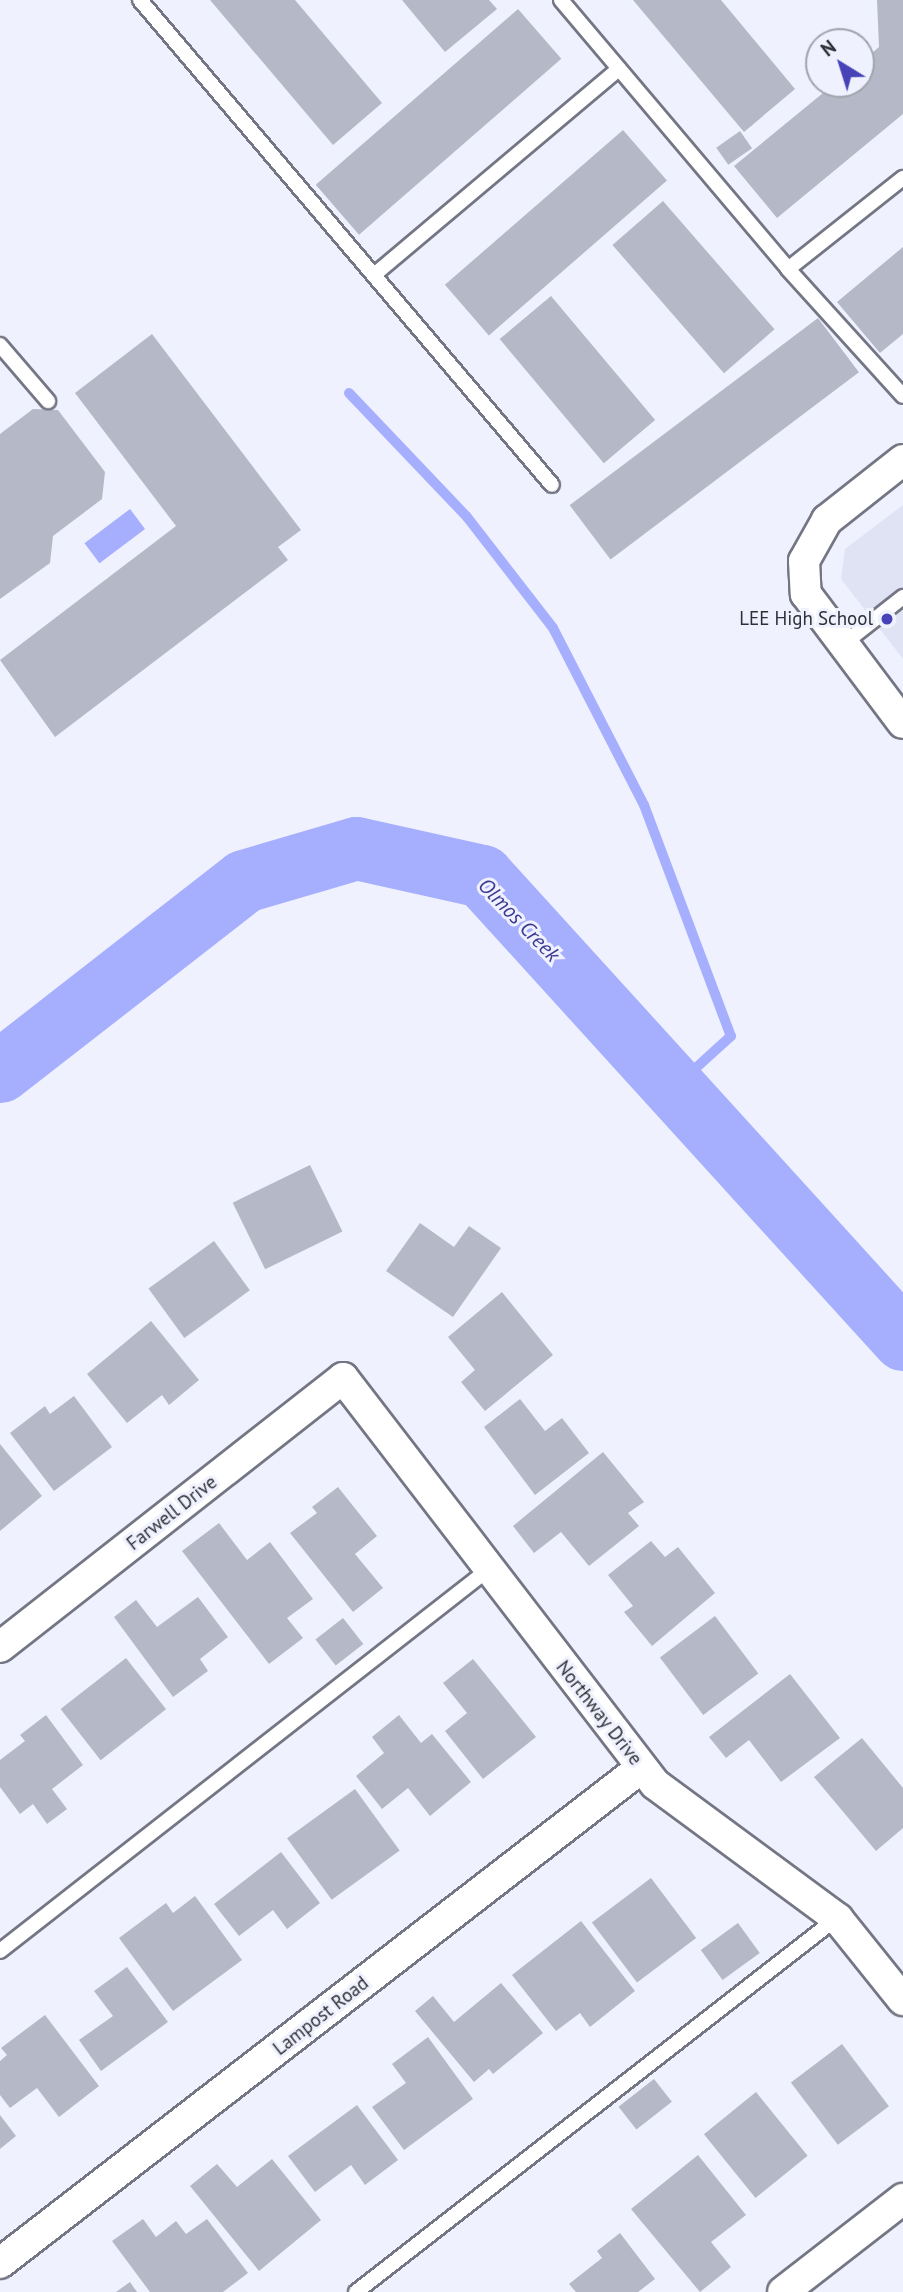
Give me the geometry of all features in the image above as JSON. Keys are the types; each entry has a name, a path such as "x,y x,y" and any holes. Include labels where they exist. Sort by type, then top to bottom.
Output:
{"street":[{"path":"903,460 827,520 804,561 806,594 903,723"},
{"name":"Northway Drive","path":"343,1378 655,1784 837,1918 903,2000"},
{"name":"Farwell Drive","path":"0,1647 343,1378"},
{"name":"Lampost Road","path":"0,2263 641,1768"},
{"path":"783,2292 903,2199"}],"lane":[{"path":"140,0 552,485"},
{"path":"561,0 788,269 903,396"},
{"path":"374,275 619,69"},
{"path":"788,269 903,178"},
{"path":"0,345 48,401"},
{"path":"842,645 903,597"},
{"path":"0,1951 489,1569"},
{"path":"356,2292 837,1918"}],"shaded area":[{"name":"LEE High School","path":"903,505 903,659 841,579 845,549"}],"water":[{"path":"130,509 145,529 100,563 84,543"}],"building":[{"path":"210,0 295,0 382,103 333,145"},
{"path":"402,0 489,0 497,9 445,52"},
{"path":"633,0 721,0 795,89 744,132"},
{"path":"877,0 903,0 903,114 777,218 734,166 817,98 875,98 875,50 879,47"},
{"path":"518,9 561,59 359,235 316,185"},
{"path":"623,130 667,181 489,335 445,285"},
{"path":"740,131 752,148 728,165 716,148"},
{"path":"663,201 775,329 724,373 612,245"},
{"path":"903,247 903,334 880,353 837,302"},
{"path":"551,296 655,420 604,463 500,339"},
{"path":"818,318 859,372 611,559 570,505"},
{"path":"152,334 301,530 278,547 288,560 55,737 0,660 176,526 75,393"},
{"path":"33,409 58,410 105,472 102,499 53,536 50,563 0,599 0,434"},
{"path":"310,1165 342,1232 265,1269 233,1203"},
{"path":"420,1223 454,1247 469,1226 501,1248 453,1317 386,1271"},
{"path":"214,1241 250,1290 184,1338 148,1289"},
{"path":"502,1292 553,1355 485,1411 461,1382 475,1370 448,1337"},
{"path":"151,1321 199,1380 169,1405 162,1395 127,1423 87,1374"},
{"path":"74,1396 112,1447 54,1491 10,1433 45,1406 50,1414"},
{"path":"520,1399 545,1431 562,1418 589,1453 535,1495 484,1427"},
{"path":"0,1444 42,1496 0,1531"},
{"path":"603,1452 644,1502 628,1513 639,1526 589,1566 561,1532 534,1553 513,1526"},
{"path":"338,1487 377,1536 355,1554 383,1588 353,1612 290,1533 317,1513 312,1507"},
{"path":"219,1523 247,1560 270,1542 313,1599 287,1618 303,1638 269,1664 182,1551"},
{"path":"651,1541 665,1557 678,1547 715,1593 652,1646 624,1612 633,1606 608,1575"},
{"path":"198,1597 228,1637 200,1659 208,1671 173,1697 114,1617 136,1600 157,1627"},
{"path":"715,1616 758,1674 703,1715 660,1658"},
{"path":"343,1618 363,1644 336,1666 315,1640"},
{"path":"126,1658 166,1709 101,1760 61,1709"},
{"path":"473,1659 536,1737 483,1779 445,1731 467,1713 443,1683"},
{"path":"790,1674 840,1738 781,1782 749,1740 726,1758 709,1737"},
{"path":"46,1715 83,1765 52,1789 67,1809 47,1824 33,1804 20,1814 0,1787 0,1760 25,1741 20,1735"},
{"path":"399,1715 421,1743 432,1734 471,1782 430,1816 408,1788 382,1809 356,1776 384,1753 372,1737"},
{"path":"862,1738 903,1788 903,1828 876,1851 814,1777"},
{"path":"355,1789 400,1850 332,1900 287,1838"},
{"path":"281,1852 320,1903 287,1929 273,1910 239,1936 214,1904"},
{"path":"651,1878 696,1938 637,1982 592,1923"},
{"path":"195,1896 242,1960 173,2011 119,1938 166,1903 173,1913"},
{"path":"581,1921 635,1991 590,2027 580,2013 556,2031 512,1975"},
{"path":"738,1923 760,1953 723,1980 701,1950"},
{"path":"127,1967 168,2022 101,2071 79,2040 113,2016 94,1991"},
{"path":"501,1983 543,2033 493,2074 489,2069 474,2082 415,2011 433,1996 454,2022"},
{"path":"45,2015 99,2086 59,2117 37,2088 10,2108 0,2095 0,2061 7,2055 1,2048"},
{"path":"428,2037 473,2099 404,2150 372,2107 406,2083 392,2064"},
{"path":"842,2044 889,2106 838,2145 791,2083"},
{"path":"654,2079 672,2102 636,2130 619,2107"},
{"path":"756,2092 808,2156 756,2198 704,2134"},
{"path":"357,2105 398,2160 365,2185 351,2165 315,2192 288,2156"},
{"path":"0,2115 16,2136 0,2149"},
{"path":"698,2155 746,2215 711,2242 731,2267 700,2292 631,2209"},
{"path":"272,2159 321,2220 259,2271 190,2186 217,2164 237,2187"},
{"path":"143,2219 156,2237 176,2221 186,2234 207,2219 248,2273 223,2292 150,2292 112,2241"},
{"path":"620,2233 655,2279 638,2292 576,2292 569,2284 602,2258 597,2251"},
{"path":"130,2282 137,2292 116,2292"}],"waterway":[{"path":"349,393 467,517 553,628 644,805 731,1036 675,1087"},
{"name":"Olmos Creek","path":"0,1071 244,881 356,848 482,876 903,1339"}],"place":[{"name":"LEE High School","path":"887,619"}]}
